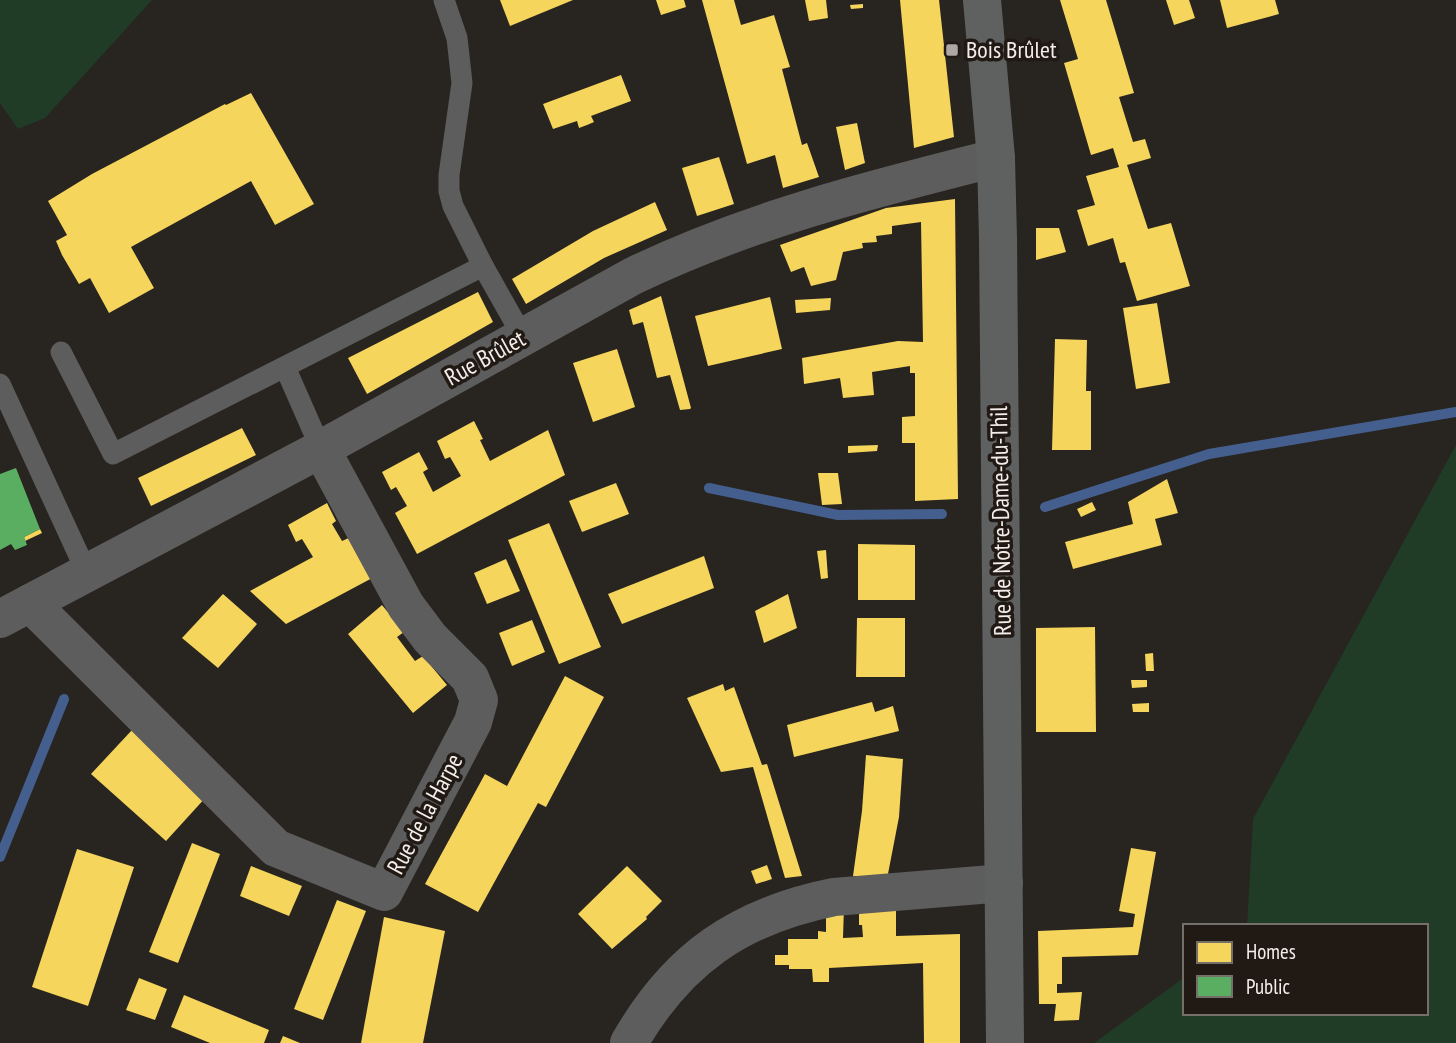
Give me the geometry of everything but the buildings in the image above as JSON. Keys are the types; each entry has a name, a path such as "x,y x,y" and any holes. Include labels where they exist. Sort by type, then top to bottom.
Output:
{"main road":[{"name":"Rue de Notre-Dame-du-Thil","path":"982,0 996,158 1005,1043"}],"street":[{"name":"Rue Brûlet","path":"15,611 321,449 667,259 734,232 826,202 996,158"},
{"name":"Rue de la Harpe","path":"15,611 276,848 384,892 474,722 479,700 470,678 430,638 406,606 321,449"},
{"path":"629,1043 652,1006 683,971 713,945 757,920 834,897 1004,883"}],"lane":[{"path":"444,0 457,38 462,83 449,191 453,206 483,266 523,337"},
{"path":"61,352 113,454 483,266"},
{"path":"285,367 321,449"},
{"path":"0,384 87,573"}],"green space":[{"path":"0,0 152,0 45,118 18,129 0,103"},
{"path":"1456,445 1456,1043 1094,1043 1183,978 1183,1015 1428,1015 1428,924 1247,924 1253,819"}],"waterway":[{"path":"1045,507 1209,454 1456,412"},
{"path":"709,488 838,515 942,514"},
{"path":"0,857 64,699"}],"place":[{"name":"Bois Brûlet","path":"952,50"}]}
